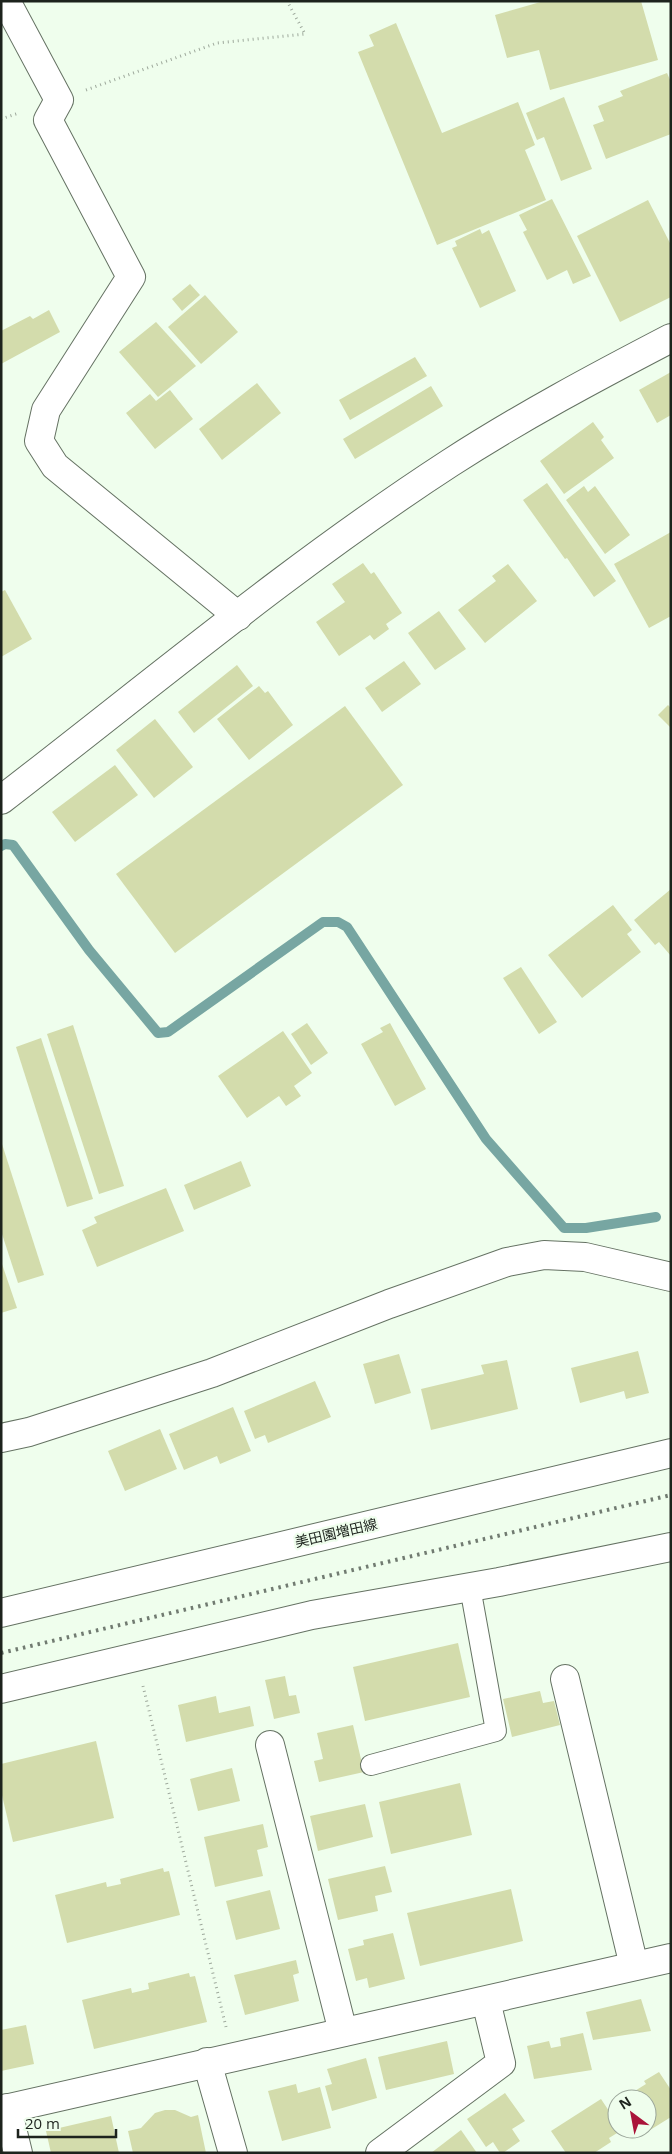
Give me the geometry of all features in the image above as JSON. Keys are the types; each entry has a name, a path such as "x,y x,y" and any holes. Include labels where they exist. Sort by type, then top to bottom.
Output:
{"street":[{"path":"6,1 59,100 48,120 131,277 46,410 39,441 55,466 238,616"},
{"path":"1,800 238,616 371,517 450,463 524,419 671,338"},
{"path":"1,1438 29,1432 212,1373 389,1304 507,1262 544,1255 585,1257 671,1277"},
{"name":"美田園増田線","path":"1,1613 671,1453"},
{"path":"1,1689 312,1615 470,1587 671,1547"},
{"path":"565,1679 634,1966"},
{"path":"270,1745 343,2032"},
{"path":"18,2153 4,2109 671,1958"},
{"path":"380,2153 501,2063 486,2001"},
{"path":"207,2062 233,2153"}],"lane":[{"path":"371,1765 496,1731 470,1587"}],"path":[{"path":"1,119 217,44 304,34 287,1"},
{"path":"142,1686 234,2056"}],"building":[{"path":"544,1 641,1 658,60 550,90 539,50 507,58 495,15"},
{"path":"396,23 442,133 518,102 535,145 525,150 546,200 437,245 358,52 374,46 369,35"},
{"path":"667,73 671,82 671,134 606,159 593,125 604,121 598,106 623,96 620,91"},
{"path":"564,97 592,169 561,181 544,137 537,140 526,113"},
{"path":"552,199 591,276 573,284 567,270 547,280 523,232 527,230 519,215"},
{"path":"648,200 671,245 671,297 620,322 577,236"},
{"path":"480,229 482,234 489,230 516,291 480,308 452,248 457,246 455,241"},
{"path":"190,284 200,295 182,311 172,299"},
{"path":"205,295 238,332 201,364 168,327"},
{"path":"49,310 60,332 1,364 1,331 30,316 33,319"},
{"path":"156,322 196,366 158,397 119,352"},
{"path":"415,357 427,376 350,420 339,400"},
{"path":"671,372 671,415 657,423 639,390"},
{"path":"257,383 281,413 222,460 199,429"},
{"path":"431,386 443,406 355,459 343,439"},
{"path":"170,390 193,419 155,449 126,413 150,394 156,401"},
{"path":"593,422 604,437 601,440 614,458 564,494 540,461"},
{"path":"547,483 616,581 594,597 523,500"},
{"path":"584,486 588,492 595,486 630,535 605,554 566,500"},
{"path":"671,532 671,616 649,628 614,564"},
{"path":"363,563 371,574 374,572 402,613 386,624 389,629 374,640 370,635 339,656 316,622 345,602 332,584"},
{"path":"508,564 537,601 485,643 458,610 496,581 492,576"},
{"path":"5,590 32,639 1,657 1,592"},
{"path":"439,611 466,649 435,670 408,633"},
{"path":"404,661 421,684 382,712 365,688"},
{"path":"237,665 253,686 194,733 178,712"},
{"path":"259,686 265,693 268,691 293,725 249,760 217,719"},
{"path":"668,705 671,708 671,728 658,715"},
{"path":"345,706 403,785 175,953 116,874"},
{"path":"155,719 193,767 154,798 116,750"},
{"path":"115,765 138,795 75,842 52,812"},
{"path":"671,889 671,956 659,942 655,945 634,920"},
{"path":"613,905 632,930 627,934 641,952 582,998 548,955"},
{"path":"521,967 557,1022 539,1034 503,978"},
{"path":"307,1023 328,1053 311,1065 291,1034"},
{"path":"390,1023 426,1089 395,1106 361,1044 383,1032 380,1028"},
{"path":"73,1025 124,1186 99,1194 47,1034"},
{"path":"283,1031 312,1073 294,1086 301,1096 286,1106 279,1096 247,1118 218,1076"},
{"path":"41,1038 93,1199 67,1207 16,1047"},
{"path":"2,1144 44,1275 18,1283 1,1231"},
{"path":"241,1161 251,1186 194,1210 184,1185"},
{"path":"166,1188 184,1231 97,1267 82,1230 97,1223 94,1217"},
{"path":"1,1261 17,1308 1,1313"},
{"path":"638,1351 649,1393 626,1399 624,1391 580,1403 571,1368"},
{"path":"399,1354 411,1393 375,1404 363,1364"},
{"path":"507,1360 518,1409 431,1430 421,1389 484,1374 481,1365"},
{"path":"315,1381 331,1417 268,1443 265,1435 255,1439 244,1411"},
{"path":"233,1407 251,1451 220,1464 217,1456 184,1470 169,1434"},
{"path":"160,1429 177,1469 125,1491 108,1451"},
{"path":"458,1643 470,1697 365,1721 353,1667"},
{"path":"285,1676 289,1696 296,1695 300,1713 274,1719 265,1680"},
{"path":"540,1691 543,1703 554,1701 560,1725 512,1737 503,1699"},
{"path":"216,1696 219,1713 250,1706 254,1726 186,1742 178,1705"},
{"path":"353,1725 364,1772 319,1782 314,1761 323,1759 317,1733"},
{"path":"96,1741 114,1818 13,1842 1,1791 1,1764"},
{"path":"232,1768 240,1801 198,1811 190,1779"},
{"path":"460,1783 472,1835 391,1854 379,1802"},
{"path":"365,1804 373,1837 318,1851 310,1816"},
{"path":"263,1824 268,1847 257,1850 263,1876 215,1887 204,1837"},
{"path":"385,1866 392,1892 375,1896 378,1911 338,1920 328,1879"},
{"path":"163,1868 164,1872 169,1871 180,1915 67,1943 55,1895 106,1882 107,1887 121,1884 120,1879"},
{"path":"511,1889 523,1941 420,1966 407,1913"},
{"path":"270,1890 280,1929 236,1940 226,1901"},
{"path":"393,1933 405,1979 369,1988 367,1978 356,1981 348,1949 364,1945 363,1940"},
{"path":"296,1960 299,1973 293,1975 299,2001 245,2015 234,1975"},
{"path":"189,1973 190,1977 195,1976 207,2022 94,2049 82,2000 131,1988 132,1993 149,1989 148,1983"},
{"path":"641,1999 651,2031 593,2040 586,2012"},
{"path":"26,2025 34,2064 1,2071 1,2030"},
{"path":"583,2033 592,2070 534,2079 527,2046 549,2041 551,2048 561,2046 560,2038"},
{"path":"447,2041 454,2074 386,2090 378,2057"},
{"path":"366,2058 377,2098 332,2111 325,2086 332,2084 327,2069"},
{"path":"659,2072 671,2090 671,2117 657,2126 657,2089 638,2089 646,2084 644,2081"},
{"path":"296,2084 298,2093 320,2087 331,2128 282,2141 268,2091"},
{"path":"505,2093 525,2121 512,2129 520,2141 503,2153 500,2153 493,2142 486,2147 467,2119"},
{"path":"601,2099 607,2108 607,2139 611,2142 594,2153 566,2153 551,2131"},
{"path":"175,2110 191,2117 198,2115 206,2153 133,2153 128,2131 141,2128 155,2113"},
{"path":"111,2116 119,2153 51,2153 46,2131"},
{"path":"461,2130 477,2153 431,2153"}],"waterway":[{"path":"1,846 5,844 13,845 89,950 158,1033 168,1032 323,922 338,922 347,927 486,1139 564,1228 586,1228 656,1217"}],"railway":[{"path":"1,1653 671,1495"}]}
